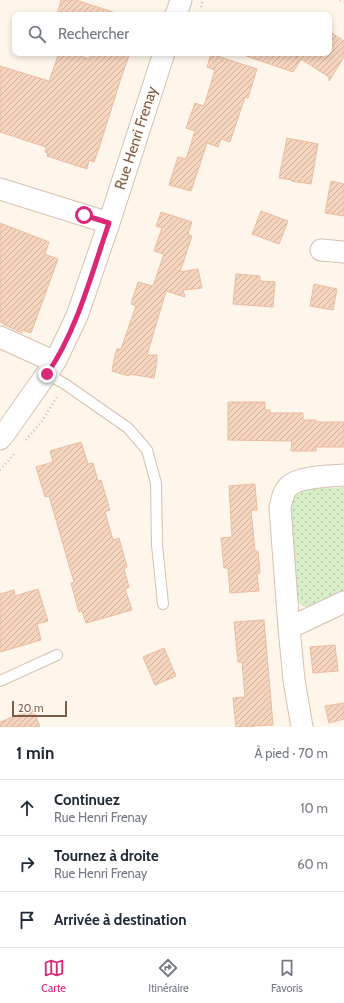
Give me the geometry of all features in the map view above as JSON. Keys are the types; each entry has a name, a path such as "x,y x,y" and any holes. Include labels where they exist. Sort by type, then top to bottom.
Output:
{"street":[{"path":"177,12 181,0"},
{"name":"Rue Henri Frenay","path":"0,439 51,368 77,316 163,56"},
{"path":"0,189 109,223"},
{"path":"321,250 344,252"},
{"path":"0,337 51,368"},
{"path":"302,727 294,680 280,508 283,494 289,486 298,481 313,478 344,476"},
{"path":"289,628 344,602"}],"lane":[{"path":"51,368 65,384 128,428 147,450 156,483 158,545 163,604"},
{"path":"0,681 57,655"}],"path":[{"path":"340,0 344,2"}],"green space":[{"path":"344,487 344,593 329,601 312,607 303,606 296,596 289,508 291,502 293,497 300,491 315,488"}],"building":[{"path":"61,0 76,0 113,12 58,12"},
{"path":"332,33 344,41 344,57 329,81 329,77 301,59 293,72 246,56 295,56 297,57 296,56 332,56"},
{"path":"58,56 80,56 89,59 90,56 129,56 94,162 89,160 87,169 47,156 48,153 45,152 46,147 0,132 0,66 49,81"},
{"path":"210,56 217,56 257,69 248,98 245,97 230,142 221,139 218,147 207,143 191,191 169,185 178,157 186,159 195,131 186,128 195,103 204,106 215,70 207,67"},
{"path":"287,138 318,144 311,184 279,178"},
{"path":"331,181 344,184 344,216 325,213"},
{"path":"261,211 288,221 279,244 252,234"},
{"path":"161,212 192,222 188,234 192,236 180,272 198,269 202,288 183,290 185,297 166,291 147,355 157,355 154,378 129,374 129,376 112,371 115,355 117,349 121,349 136,306 131,304 138,282 153,286 164,254 154,251 162,228 156,226"},
{"path":"0,223 49,242 45,254 58,259 31,333 22,330 22,333 0,322"},
{"path":"236,274 260,276 260,281 275,282 273,307 233,304"},
{"path":"314,284 337,289 333,310 310,306"},
{"path":"228,402 265,402 265,410 270,410 270,413 303,413 303,420 316,420 316,422 344,422 344,447 316,447 316,451 291,451 292,441 228,440"},
{"path":"81,442 88,464 93,463 98,481 101,480 110,510 105,512 113,540 119,538 127,567 124,569 129,587 125,589 132,610 86,623 82,611 79,612 71,583 74,582 49,496 45,497 36,467 53,462 50,451"},
{"path":"255,484 257,510 251,510 255,551 258,551 260,573 257,574 259,591 230,593 228,568 224,568 221,538 232,537 229,486"},
{"path":"38,589 48,621 37,624 41,640 0,652 0,594 14,590 15,596"},
{"path":"264,620 273,725 236,727 233,698 245,697 242,662 238,662 234,622"},
{"path":"335,645 338,671 313,673 310,647"},
{"path":"164,648 176,676 155,685 143,657"},
{"path":"344,703 344,719 329,723 325,706"},
{"path":"33,709 40,727 0,727 0,722"}],"route":[{"path":"47,374 55,362 77,316 109,223 84,215"}]}
